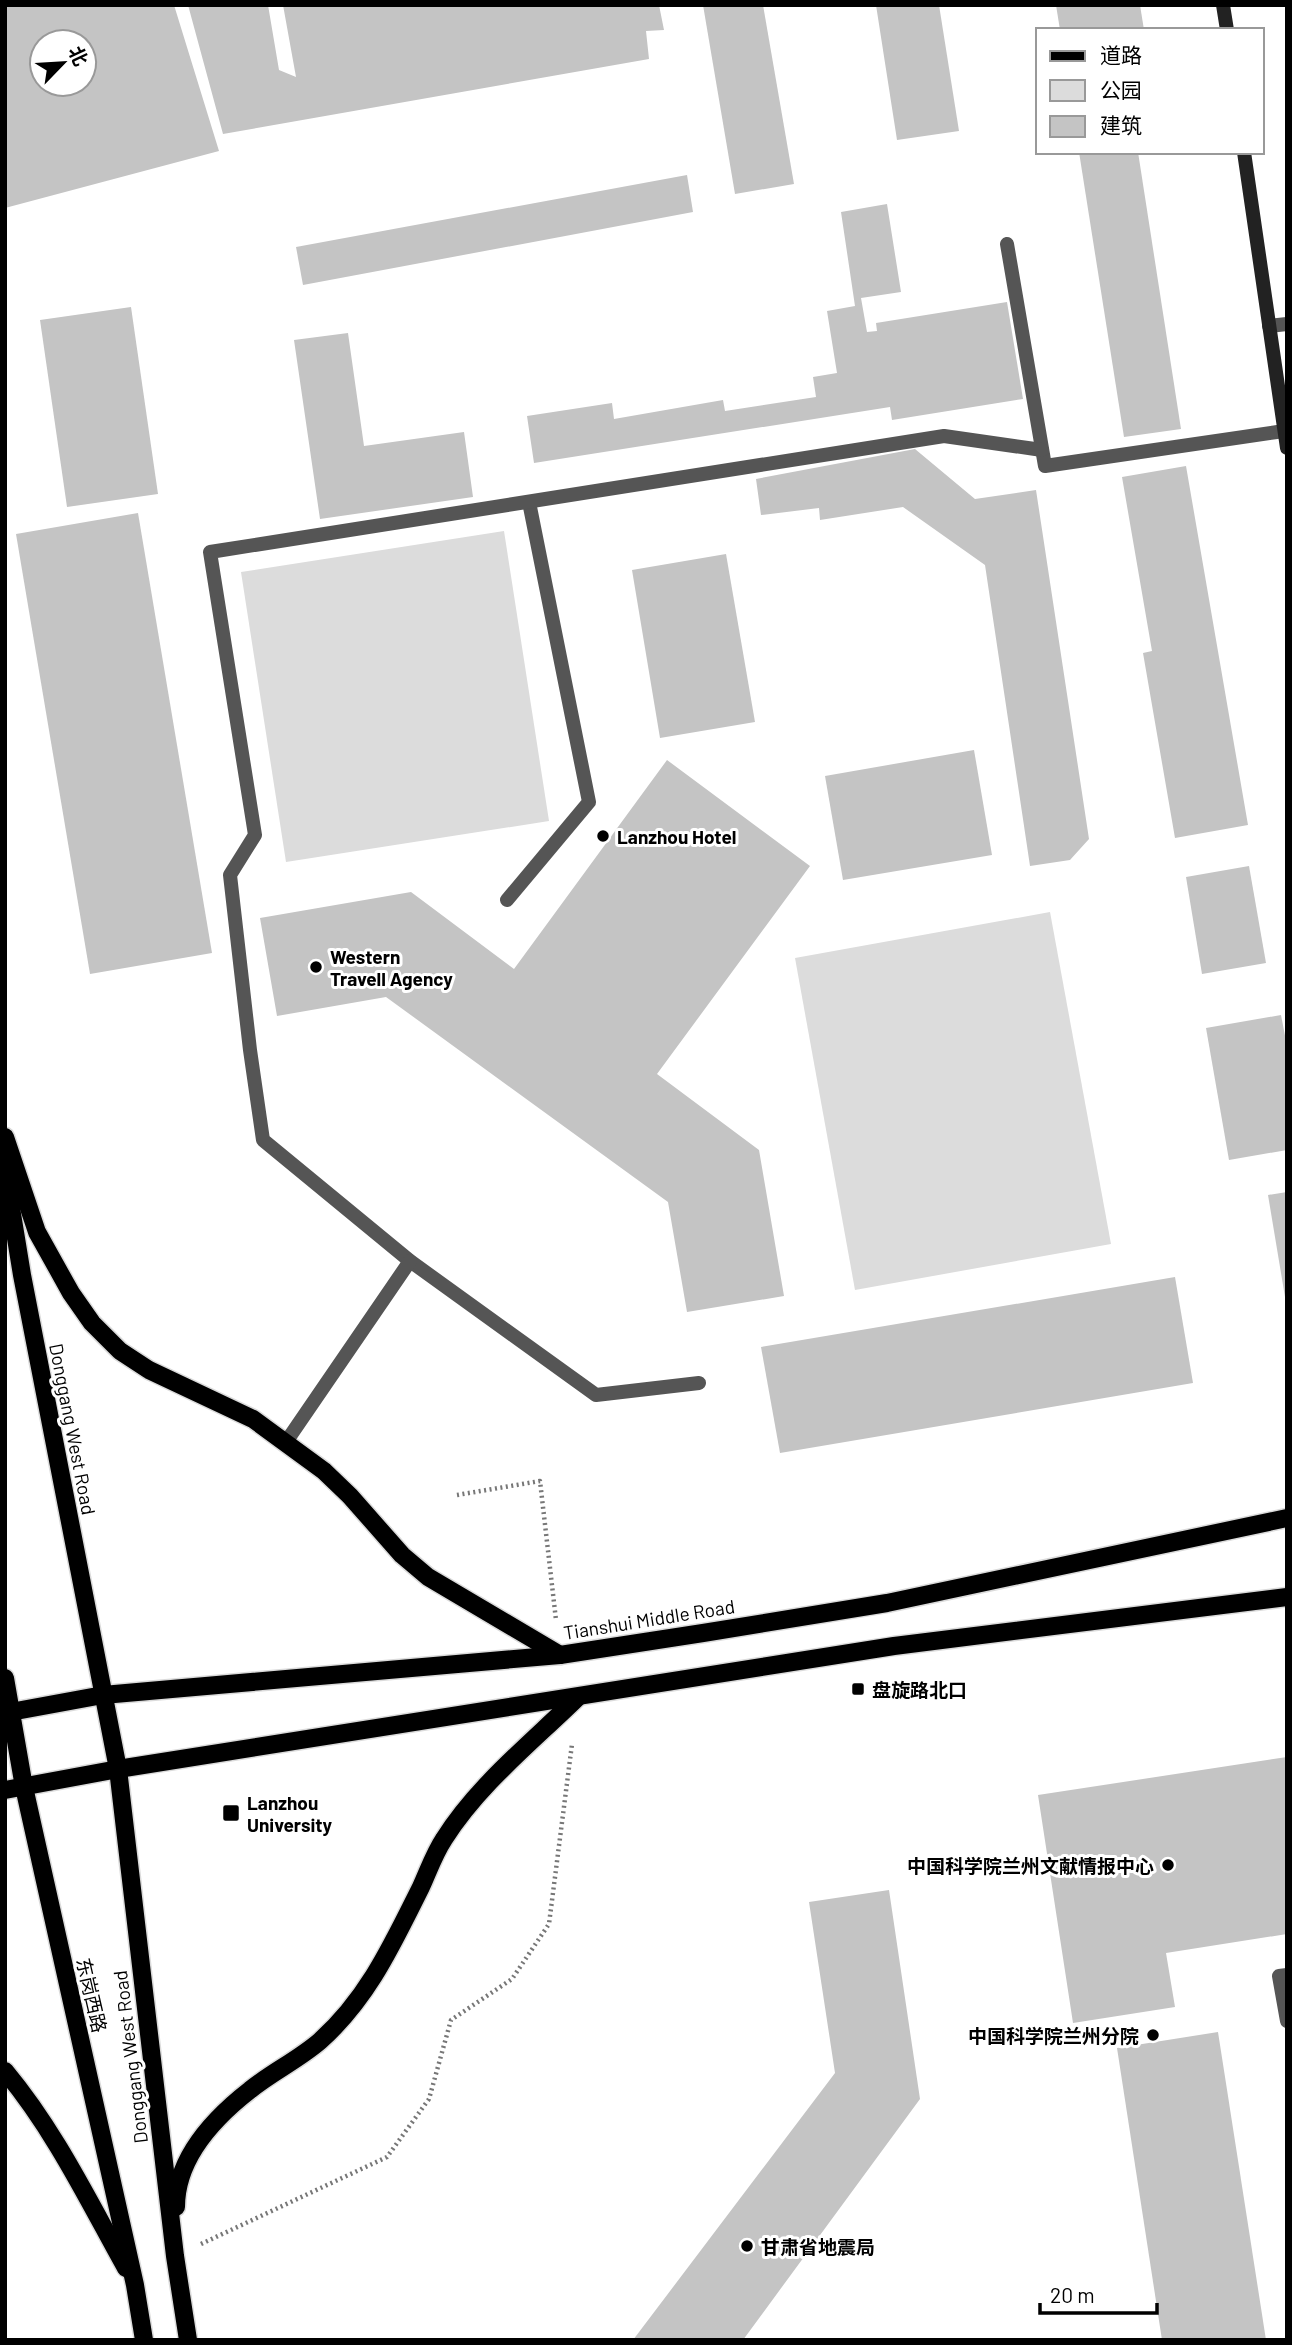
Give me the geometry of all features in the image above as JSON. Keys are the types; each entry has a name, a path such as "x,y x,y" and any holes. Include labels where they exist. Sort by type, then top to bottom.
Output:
{"main road":[{"path":"5,1137 37,1232 71,1293 92,1323 120,1351 149,1370 253,1419 324,1471 402,1555 428,1577 560,1654"},
{"name":"Donggang West Road","path":"5,1171 22,1275 103,1695"},
{"name":"Tianshui Middle Road","path":"8,1713 103,1695 560,1654 887,1603 1287,1518"},
{"path":"5,1790 118,1769 894,1646 1287,1597"},
{"path":"5,1678 8,1713"},
{"path":"103,1695 118,1769"},
{"path":"175,2256 176,2196 184,2168 198,2140 250,2089 318,2043 351,2011 379,1970 441,1843 461,1812 578,1697"},
{"name":"东岗西路","path":"8,1713 135,2285"},
{"name":"Donggang West Road","path":"118,1769 175,2256 188,2340"},
{"path":"5,2071 30,2101 58,2143 135,2285 144,2340"}],"street":[{"path":"1224,5 1227,28"},
{"path":"1244,154 1287,448"}],"lane":[{"path":"1007,244 1045,467 1284,431"},
{"path":"1269,326 1287,324"},
{"path":"699,1383 596,1395 410,1261 263,1140 230,875 255,835 210,552 944,436 1042,450"},
{"path":"506,900 589,802 529,502"},
{"path":"286,1442 410,1261"},
{"path":"1287,1975 1279,1976 1287,2021"}],"path":[{"path":"457,1495 540,1481 560,1654"},
{"path":"175,2256 387,2157 429,2099 451,2020 512,1979 549,1924 578,1697"}],"green space":[{"path":"504,531 549,821 286,862 241,572"},
{"path":"1050,912 1111,1244 855,1290 795,958"}],"building":[{"path":"5,5 174,5 219,151 5,208"},
{"path":"188,5 268,5 279,70 296,77 283,5 659,5 664,30 646,31 649,59 223,134"},
{"path":"703,5 763,5 794,184 735,194"},
{"path":"876,5 939,5 959,131 897,140"},
{"path":"1056,5 1140,5 1144,28 1060,28"},
{"path":"1079,154 1138,154 1181,429 1124,437"},
{"path":"687,175 693,212 303,285 296,247"},
{"path":"887,204 901,292 861,298 867,332 877,331 876,323 1007,302 1023,399 892,420 890,407 534,463 527,416 612,403 614,419 723,400 725,411 816,397 813,377 837,373 827,311 855,306 841,212"},
{"path":"131,307 158,494 67,507 40,320"},
{"path":"348,333 364,446 464,432 473,497 320,519 294,340"},
{"path":"915,449 975,499 1036,490 1089,839 1070,860 1030,866 985,565 903,507 820,520 819,508 761,515 756,479"},
{"path":"1186,466 1248,825 1175,838 1143,653 1152,651 1122,477"},
{"path":"138,513 212,953 90,974 16,534"},
{"path":"726,554 755,722 660,738 632,570"},
{"path":"974,750 992,855 843,880 825,776"},
{"name":"Lanzhou Hotel","path":"667,760 810,866 657,1074 759,1150 784,1296 687,1312 668,1202 386,997 277,1016 260,918 411,892 514,969"},
{"path":"1249,866 1266,963 1202,974 1186,877"},
{"path":"1281,1015 1287,1046 1287,1150 1229,1160 1206,1028"},
{"path":"1287,1192 1287,1297 1285,1297 1268,1195"},
{"path":"1175,1277 1193,1383 780,1453 761,1347"},
{"name":"中国科学院兰州文献情报中心","path":"1287,1757 1287,1934 1166,1953 1175,2007 1073,2023 1038,1795"},
{"path":"889,1890 920,2099 743,2340 633,2340 835,2073 809,1902"},
{"path":"1218,2032 1266,2340 1162,2340 1117,2048"}],"place":[{"name":"Lanzhou Hotel","path":"603,836"},
{"name":"Western Travell Agency","path":"316,967"},
{"name":"盘旋路北口","path":"858,1689"},
{"name":"Lanzhou University","path":"231,1813"},
{"name":"中国科学院兰州文献情报中心","path":"1168,1865"},
{"name":"中国科学院兰州分院","path":"1153,2035"},
{"name":"甘肃省地震局","path":"747,2246"}]}
